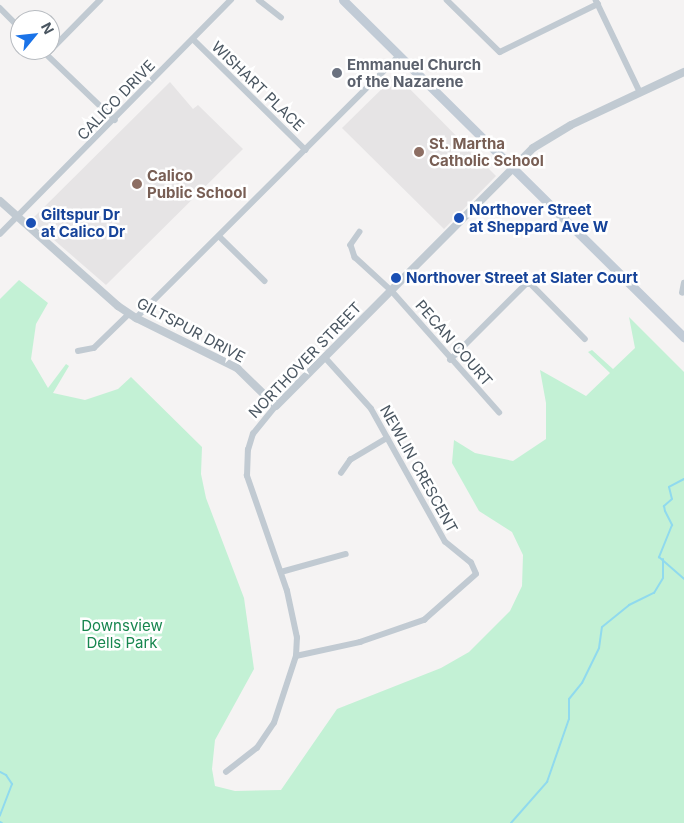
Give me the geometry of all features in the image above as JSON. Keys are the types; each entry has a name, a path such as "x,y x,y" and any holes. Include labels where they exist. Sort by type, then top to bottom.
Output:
{"main road":[{"path":"343,0 684,338"}],"street":[{"path":"60,37 100,0"},
{"name":"CALICO DRIVE","path":"0,234 115,120 231,0"},
{"path":"258,0 281,17"},
{"path":"447,0 500,52 597,2 640,92"},
{"path":"0,8 10,18"},
{"name":"WISHART PLACE","path":"193,39 306,150"},
{"path":"78,351 94,348 133,316 219,236 399,56"},
{"path":"52,60 115,120"},
{"name":"NORTHOVER STREET","path":"226,772 257,748 274,723 296,656 295,626 281,572 248,485 246,468 254,434 276,406 540,142 684,72"},
{"name":"GILTSPUR DRIVE","path":"0,201 133,316 237,368 276,406"},
{"name":"PECAN COURT","path":"360,232 351,245 355,257 392,290 450,360 499,412"},
{"path":"219,236 265,281"},
{"path":"682,293 684,283"},
{"path":"450,360 526,284 531,284 585,339"},
{"name":"NEWLIN CRESCENT","path":"296,656 360,642 424,620 476,574 471,563 445,542 371,409 325,358"},
{"path":"341,473 350,460 387,438"},
{"path":"281,572 346,554"}],"shaded area":[{"name":"St. Martha Catholic School","path":"396,75 496,176 444,229 342,128"},
{"name":"Calico Public School","path":"170,82 193,109 198,105 243,149 106,285 31,220"}],"green space":[{"name":"Downsview Dells Park","path":"19,280 48,303 36,324 31,359 48,388 66,364 69,366 53,393 85,400 118,389 131,377 202,447 201,474 206,498 244,598 254,669 215,740 212,769 215,786 235,791 281,790 337,709 441,668 469,652 510,611 522,586 523,555 512,532 479,511 452,463 454,440 475,453 513,461 546,439 546,403 540,370 586,396 610,373 588,352 592,350 613,369 635,348 629,317 684,372 684,823 0,823 0,299"}],"waterway":[{"path":"684,479 669,487 672,499 664,506 672,525 659,557 684,579"},
{"path":"511,823 547,782 569,719 569,699 582,683 599,648 602,627 629,605 654,593 663,578 663,559"},
{"path":"0,772 6,775 12,784 0,816"}],"place":[{"name":"Emmanuel Church of the Nazarene","path":"337,73"},
{"name":"St. Martha Catholic School","path":"419,152"},
{"name":"Calico Public School","path":"137,184"},
{"name":"Northover Street at Sheppard Ave W","path":"459,218"},
{"name":"Giltspur Dr at Calico Dr","path":"31,223"},
{"name":"Northover Street at Slater Court","path":"396,278"}]}
